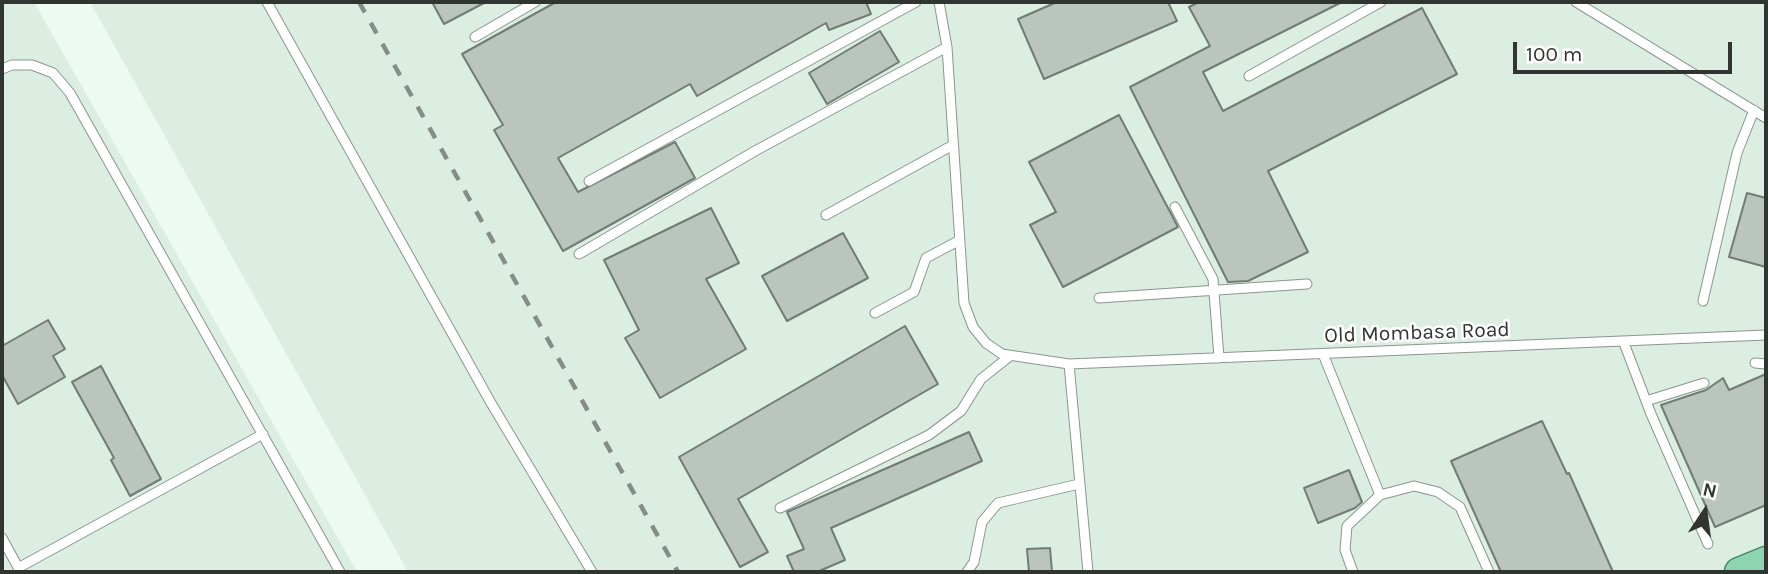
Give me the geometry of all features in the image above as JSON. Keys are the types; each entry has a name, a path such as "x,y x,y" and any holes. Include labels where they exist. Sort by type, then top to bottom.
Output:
{"main road":[{"path":"1739,572 1766,561"}],"lane":[{"path":"268,2 491,403 592,572"},
{"path":"475,37 534,2"},
{"path":"589,181 916,2"},
{"name":"Old Mombasa Road","path":"939,2 947,47 964,303 973,327 986,343 1010,356 1069,364 1766,335"},
{"path":"1249,76 1381,2"},
{"path":"1576,2 1766,118"},
{"path":"579,254 755,151 947,47"},
{"path":"2,69 12,65 32,65 53,74 70,93 341,572"},
{"path":"1703,301 1737,153 1754,110"},
{"path":"826,215 953,145"},
{"path":"1175,207 1216,290 1219,358"},
{"path":"875,313 914,292 926,258 960,240"},
{"path":"1099,298 1307,284"},
{"path":"1624,343 1708,544"},
{"path":"1323,354 1380,495"},
{"path":"780,508 929,435 961,411 981,379 1010,356"},
{"path":"1755,363 1766,364"},
{"path":"1069,364 1088,572"},
{"path":"1646,401 1704,383"},
{"path":"2,538 20,570 262,434"},
{"path":"967,572 974,562 982,522 998,503 1079,484"},
{"path":"1353,572 1346,550 1347,526 1380,495 1414,486 1438,492 1460,507 1489,572"}],"shaded area":[{"path":"2,2 34,2 357,572 2,572"},
{"path":"90,2 1766,2 1766,572 408,572"}],"building":[{"path":"432,2 486,2 444,24"},
{"path":"556,2 866,2 871,14 829,30 826,23 697,96 690,84 558,158 578,192 675,142 695,178 563,251 494,130 503,125 462,54"},
{"path":"1057,2 1168,2 1177,21 1044,79 1018,19"},
{"path":"1199,2 1342,2 1203,72 1223,111 1422,8 1457,74 1268,171 1308,252 1248,281 1228,282 1130,87 1210,46 1189,7"},
{"path":"880,31 899,62 827,104 809,73"},
{"path":"1119,115 1178,227 1063,287 1030,225 1056,212 1029,162"},
{"path":"1747,193 1766,198 1766,267 1729,257"},
{"path":"711,208 739,263 706,279 746,349 660,398 625,338 639,330 604,260"},
{"path":"843,233 868,278 787,321 762,276"},
{"path":"48,320 65,349 53,356 65,377 18,404 2,375 2,346"},
{"path":"905,326 938,384 738,499 768,552 740,567 679,457"},
{"path":"101,366 161,479 130,496 111,460 114,458 72,382"},
{"path":"1766,374 1766,505 1715,527 1661,405 1706,390 1723,378 1729,390"},
{"path":"1542,421 1567,474 1569,473 1613,572 1501,572 1451,461"},
{"path":"969,432 982,461 831,528 845,560 817,572 794,572 787,556 804,549 787,512"},
{"path":"1349,470 1362,502 1355,508 1318,523 1304,488"},
{"path":"1050,548 1052,572 1029,572 1027,549"}],"railway":[{"path":"359,2 678,572"}]}
